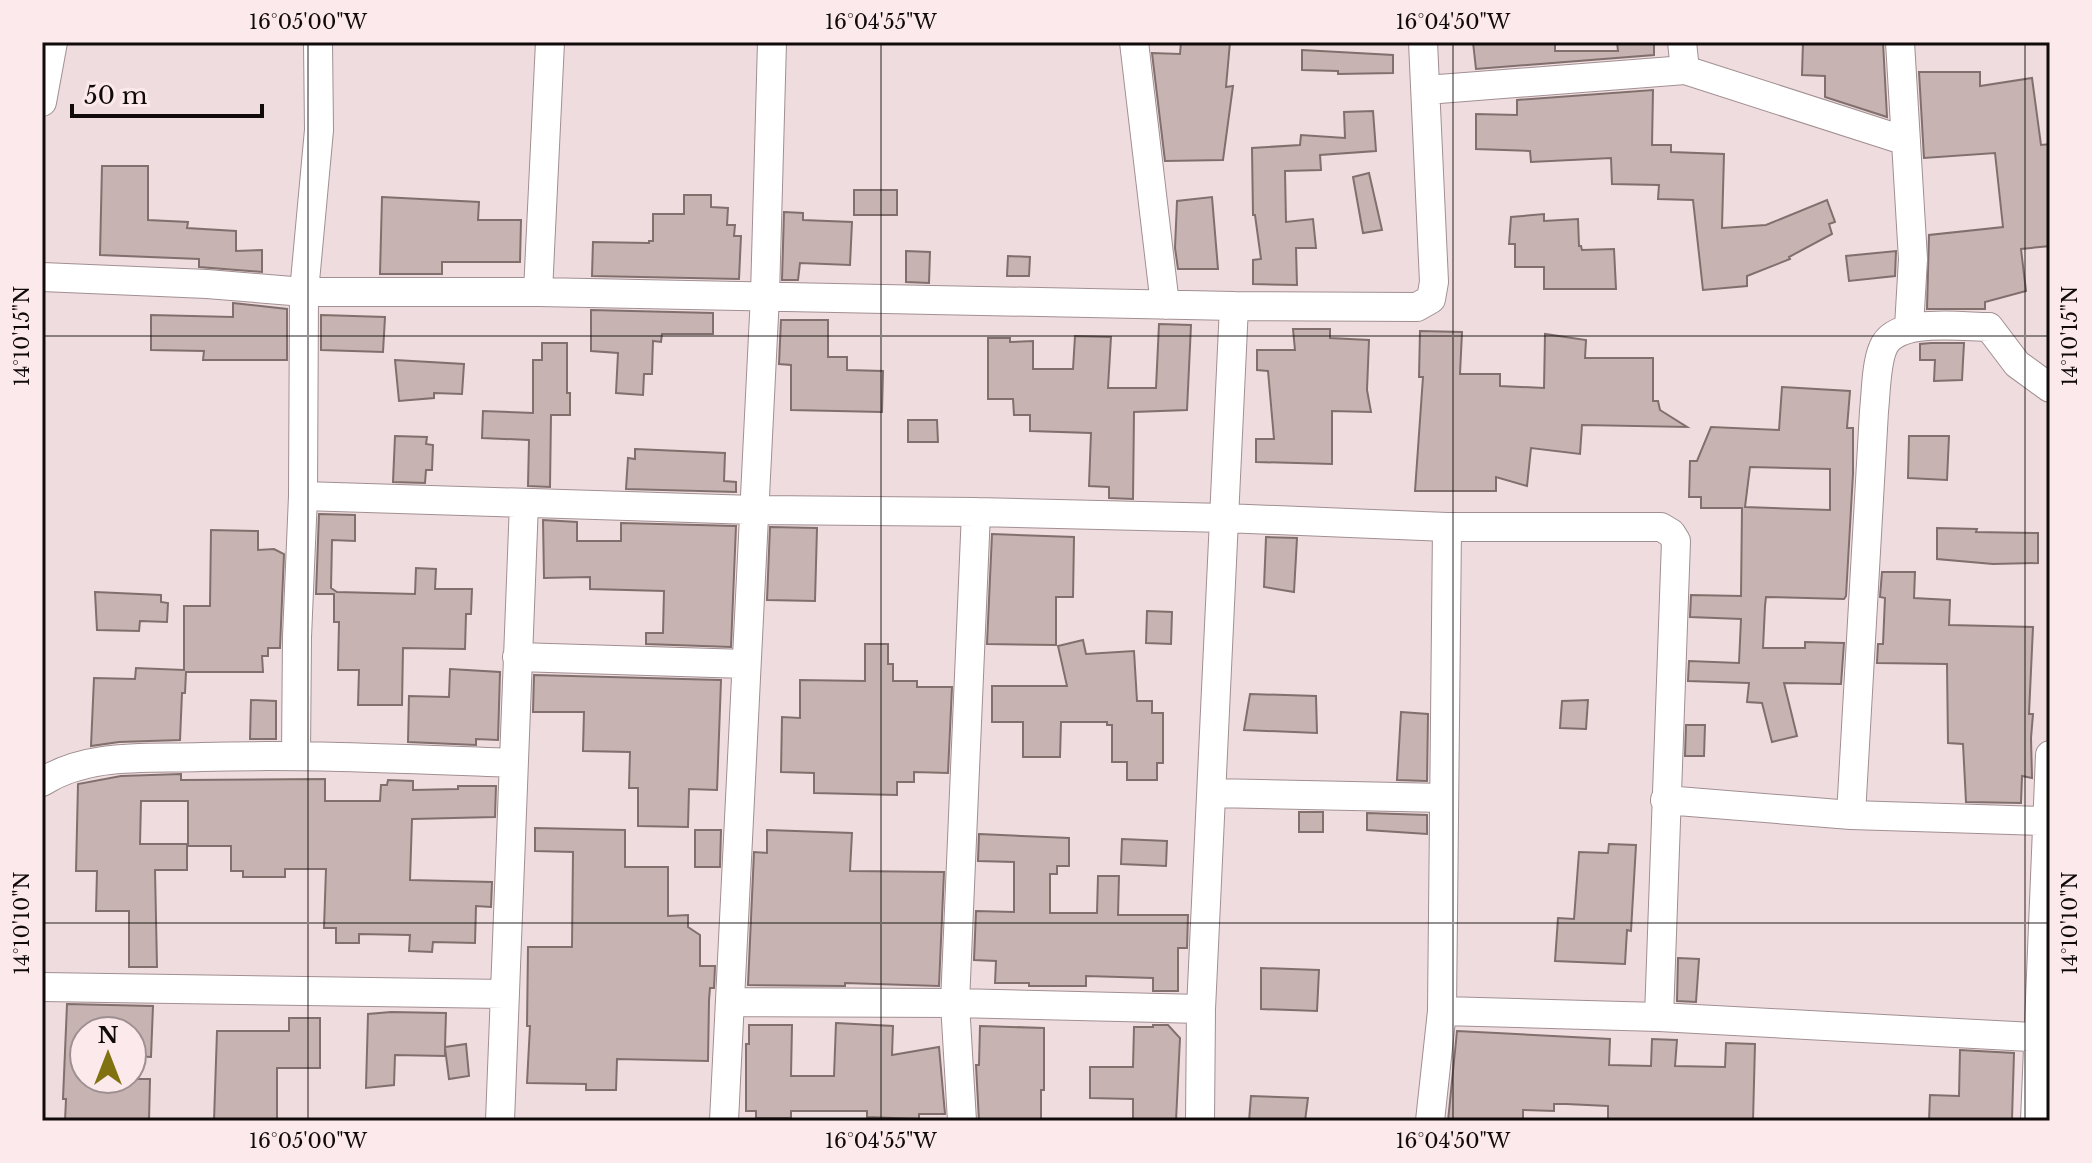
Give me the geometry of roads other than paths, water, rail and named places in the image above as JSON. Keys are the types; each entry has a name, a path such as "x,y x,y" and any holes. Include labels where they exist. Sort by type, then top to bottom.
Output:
{"street":[{"path":"42,102 53,42"},
{"path":"296,755 303,496 304,292 319,130 318,42"},
{"path":"538,292 550,42"},
{"path":"724,1121 765,295 772,42"},
{"path":"1134,42 1165,305"},
{"path":"42,277 207,284 304,292 765,295 1165,305 1417,307 1431,299 1434,282 1423,42"},
{"path":"1900,42 1913,259 1909,327"},
{"path":"1426,90 1683,56 1906,141"},
{"path":"1200,1121 1201,1009 1234,306"},
{"path":"1851,815 1874,411 1883,348 1893,333 1909,327 1989,327 2017,364 2050,388"},
{"path":"303,496 754,510 1225,518 1447,527 1661,527 1671,533 1676,541 1659,1017"},
{"path":"500,1121 524,503"},
{"path":"962,1121 955,1003 976,512"},
{"path":"1430,1121 1442,1011 1447,527"},
{"path":"517,657 746,664"},
{"path":"42,782 79,766 112,760 296,755 513,763"},
{"path":"2035,1121 2044,1038 2045,821 2050,755"},
{"path":"1212,793 1444,798"},
{"path":"1665,800 1851,815 2045,821"},
{"path":"42,987 505,994"},
{"path":"730,1002 1201,1009"},
{"path":"1442,1011 1659,1017 2044,1038"}]}
